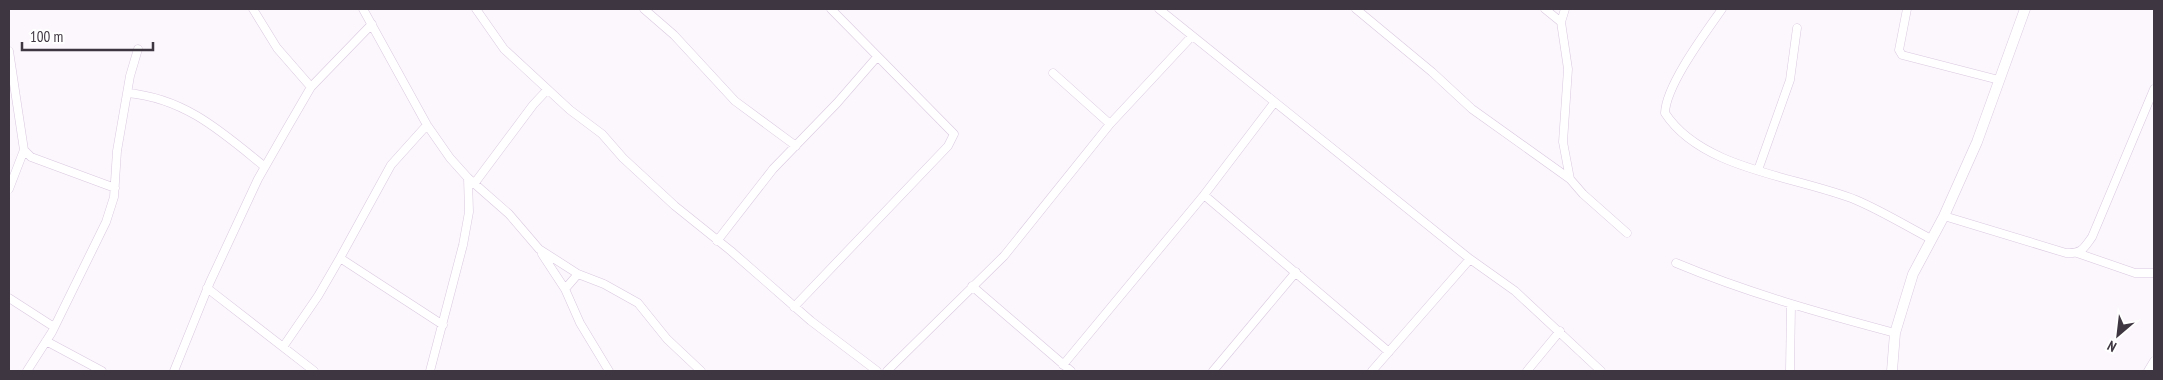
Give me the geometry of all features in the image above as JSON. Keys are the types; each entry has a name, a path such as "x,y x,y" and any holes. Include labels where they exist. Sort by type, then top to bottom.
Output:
{"street":[{"path":"253,9 277,48 311,87"},
{"path":"363,9 427,125 450,158 468,178 508,214 539,249 565,289 580,324 609,371"},
{"path":"476,9 504,49 548,90 602,134 623,158 662,194 794,307 877,371"},
{"path":"644,9 674,35 735,101 796,146"},
{"path":"794,307 948,146 954,134 831,9"},
{"path":"1159,9 1274,103 1470,258 1515,291 1602,371"},
{"path":"1356,9 1432,72 1472,109 1570,179 1583,194 1627,233"},
{"path":"1545,9 1561,22"},
{"path":"1565,9 1561,22 1568,68 1563,142 1570,179"},
{"path":"1722,9 1690,54 1666,102 1665,112 1675,126 1692,142 1758,170 1855,200 1931,239"},
{"path":"1907,9 1899,50 1902,55 1999,80"},
{"path":"1892,371 1895,333 1912,274 1944,216 1977,142 2025,9"},
{"path":"174,371 207,288 265,167 311,87 372,24"},
{"path":"1758,170 1790,80 1797,28"},
{"path":"887,371 1009,249 1110,124 1192,36"},
{"path":"27,371 54,328 106,222 114,197 117,151 127,93 138,49"},
{"path":"9,51 13,107 24,150 31,157 115,188"},
{"path":"717,241 773,169 837,103 878,57"},
{"path":"1053,73 1110,124"},
{"path":"2077,253 2084,248 2092,237 2154,89"},
{"path":"474,184 533,105 548,90"},
{"path":"127,93 161,99 189,111 218,129 265,167"},
{"path":"1063,365 1204,195 1274,103"},
{"path":"283,347 340,258 391,164 427,125"},
{"path":"9,189 24,150"},
{"path":"430,371 463,245 467,220 468,178"},
{"path":"1204,195 1388,352"},
{"path":"1944,216 2066,253 2077,253 2135,273 2154,273"},
{"path":"539,249 578,274 604,284 638,303 666,339 701,371"},
{"path":"340,258 443,324"},
{"path":"1372,371 1470,258"},
{"path":"1676,263 1721,282 1791,305 1895,333"},
{"path":"1213,371 1296,272"},
{"path":"565,289 578,274"},
{"path":"972,286 1071,371"},
{"path":"207,288 314,371"},
{"path":"9,298 54,328"},
{"path":"1790,371 1791,305"},
{"path":"1527,371 1560,331"},
{"path":"46,341 102,371"},
{"path":"2148,371 2154,361"}]}
